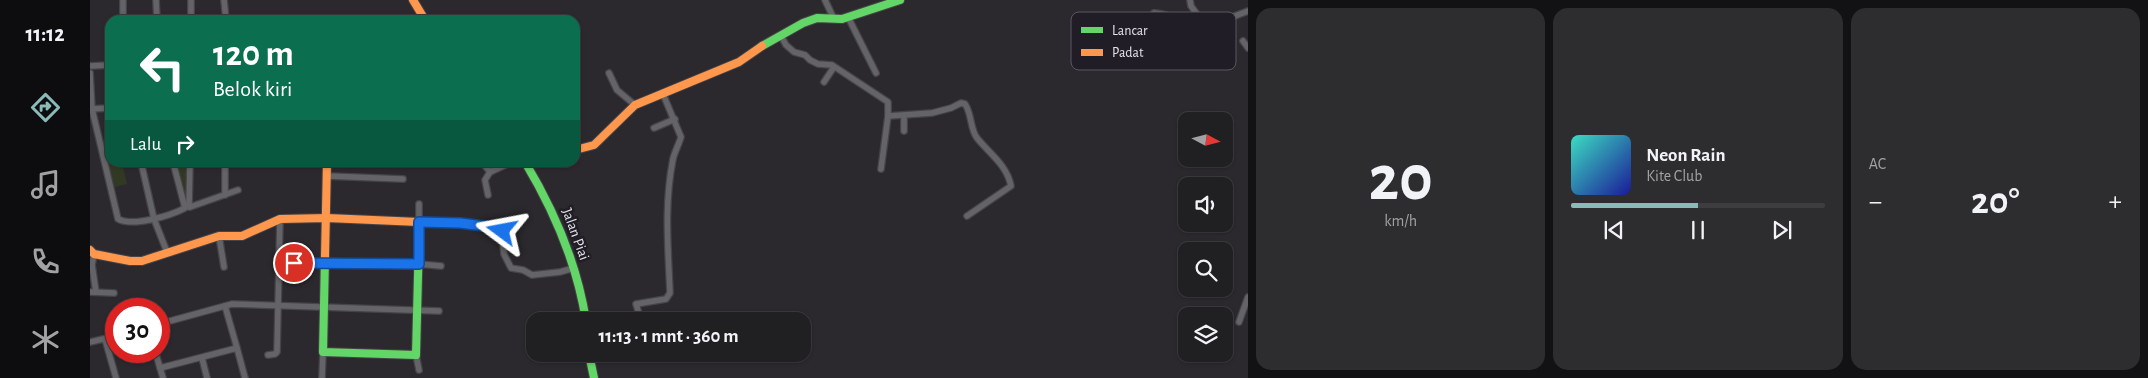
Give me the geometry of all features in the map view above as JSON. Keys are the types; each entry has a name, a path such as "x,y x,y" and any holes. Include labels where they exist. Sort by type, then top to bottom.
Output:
{"street":[{"path":"123,0 123,15"},
{"path":"156,0 157,15"},
{"path":"191,0 191,15"},
{"path":"224,0 226,15"},
{"path":"413,0 422,15"},
{"path":"825,0 834,20"},
{"path":"580,149 594,145 635,104 739,62 768,42 813,18 834,20 900,0"},
{"path":"1190,0 1191,6 1195,12"},
{"path":"1236,16 1248,11"},
{"path":"848,17 876,74"},
{"path":"782,36 786,45 794,52 805,55 818,64 832,65 886,100 889,104 881,169"},
{"path":"1243,41 1248,48"},
{"path":"90,66 105,65"},
{"path":"824,82 834,67"},
{"path":"90,73 91,109 116,216 120,220 126,222 154,219 238,190"},
{"path":"609,73 617,90 635,104"},
{"path":"637,312 636,304 666,299 670,293 666,206 674,156 681,137 663,94"},
{"path":"888,116 941,112 960,103 967,108 976,136 996,157 1008,175 1012,186 967,216"},
{"path":"91,109 105,108"},
{"path":"904,116 904,131"},
{"path":"654,128 675,119"},
{"path":"142,167 154,219 168,252"},
{"path":"175,167 187,207"},
{"path":"187,207 190,167"},
{"path":"225,167 225,194"},
{"path":"322,378 327,167"},
{"path":"486,167 490,172"},
{"path":"488,196 485,180 490,172 501,167"},
{"name":"Jalan Piai","path":"528,167 555,213 580,288 584,312"},
{"path":"327,176 403,179"},
{"path":"419,204 416,355 419,370"},
{"path":"114,293 93,292 92,252 136,261 219,236 242,236 280,219 327,218 460,223 501,228 504,254 508,266 511,268 523,270 530,275 560,272 574,268"},
{"path":"268,355 277,352 280,219"},
{"path":"219,236 224,267"},
{"path":"279,263 326,262 441,266"},
{"path":"1239,322 1248,297"},
{"path":"225,306 245,378"},
{"path":"170,321 225,306 439,311"},
{"path":"90,342 105,339"},
{"path":"160,368 237,348"},
{"path":"324,352 416,355"},
{"path":"202,358 207,378"},
{"path":"591,362 594,378"},
{"path":"112,363 116,378"},
{"path":"159,363 162,378"}],"green space":[{"path":"109,167 123,167 127,184 114,187"},
{"path":"176,167 189,167 189,205 182,209"}],"traffic: fast":[{"path":"762,46 803,23 817,18 842,19 900,0"},
{"path":"528,167 555,219 571,258 584,312"},
{"path":"325,257 323,352 416,355 419,237"},
{"path":"591,362 594,378"}],"traffic: slow":[{"path":"413,0 422,15"},
{"path":"580,149 594,145 635,105 739,62 762,46"},
{"path":"325,257 327,167"},
{"path":"90,250 94,254 130,261 142,261 219,236 242,236 280,219 327,218 419,222 419,237"}],"route":[{"path":"294,263 419,264 419,222 460,223 500,228 502,231"}]}
